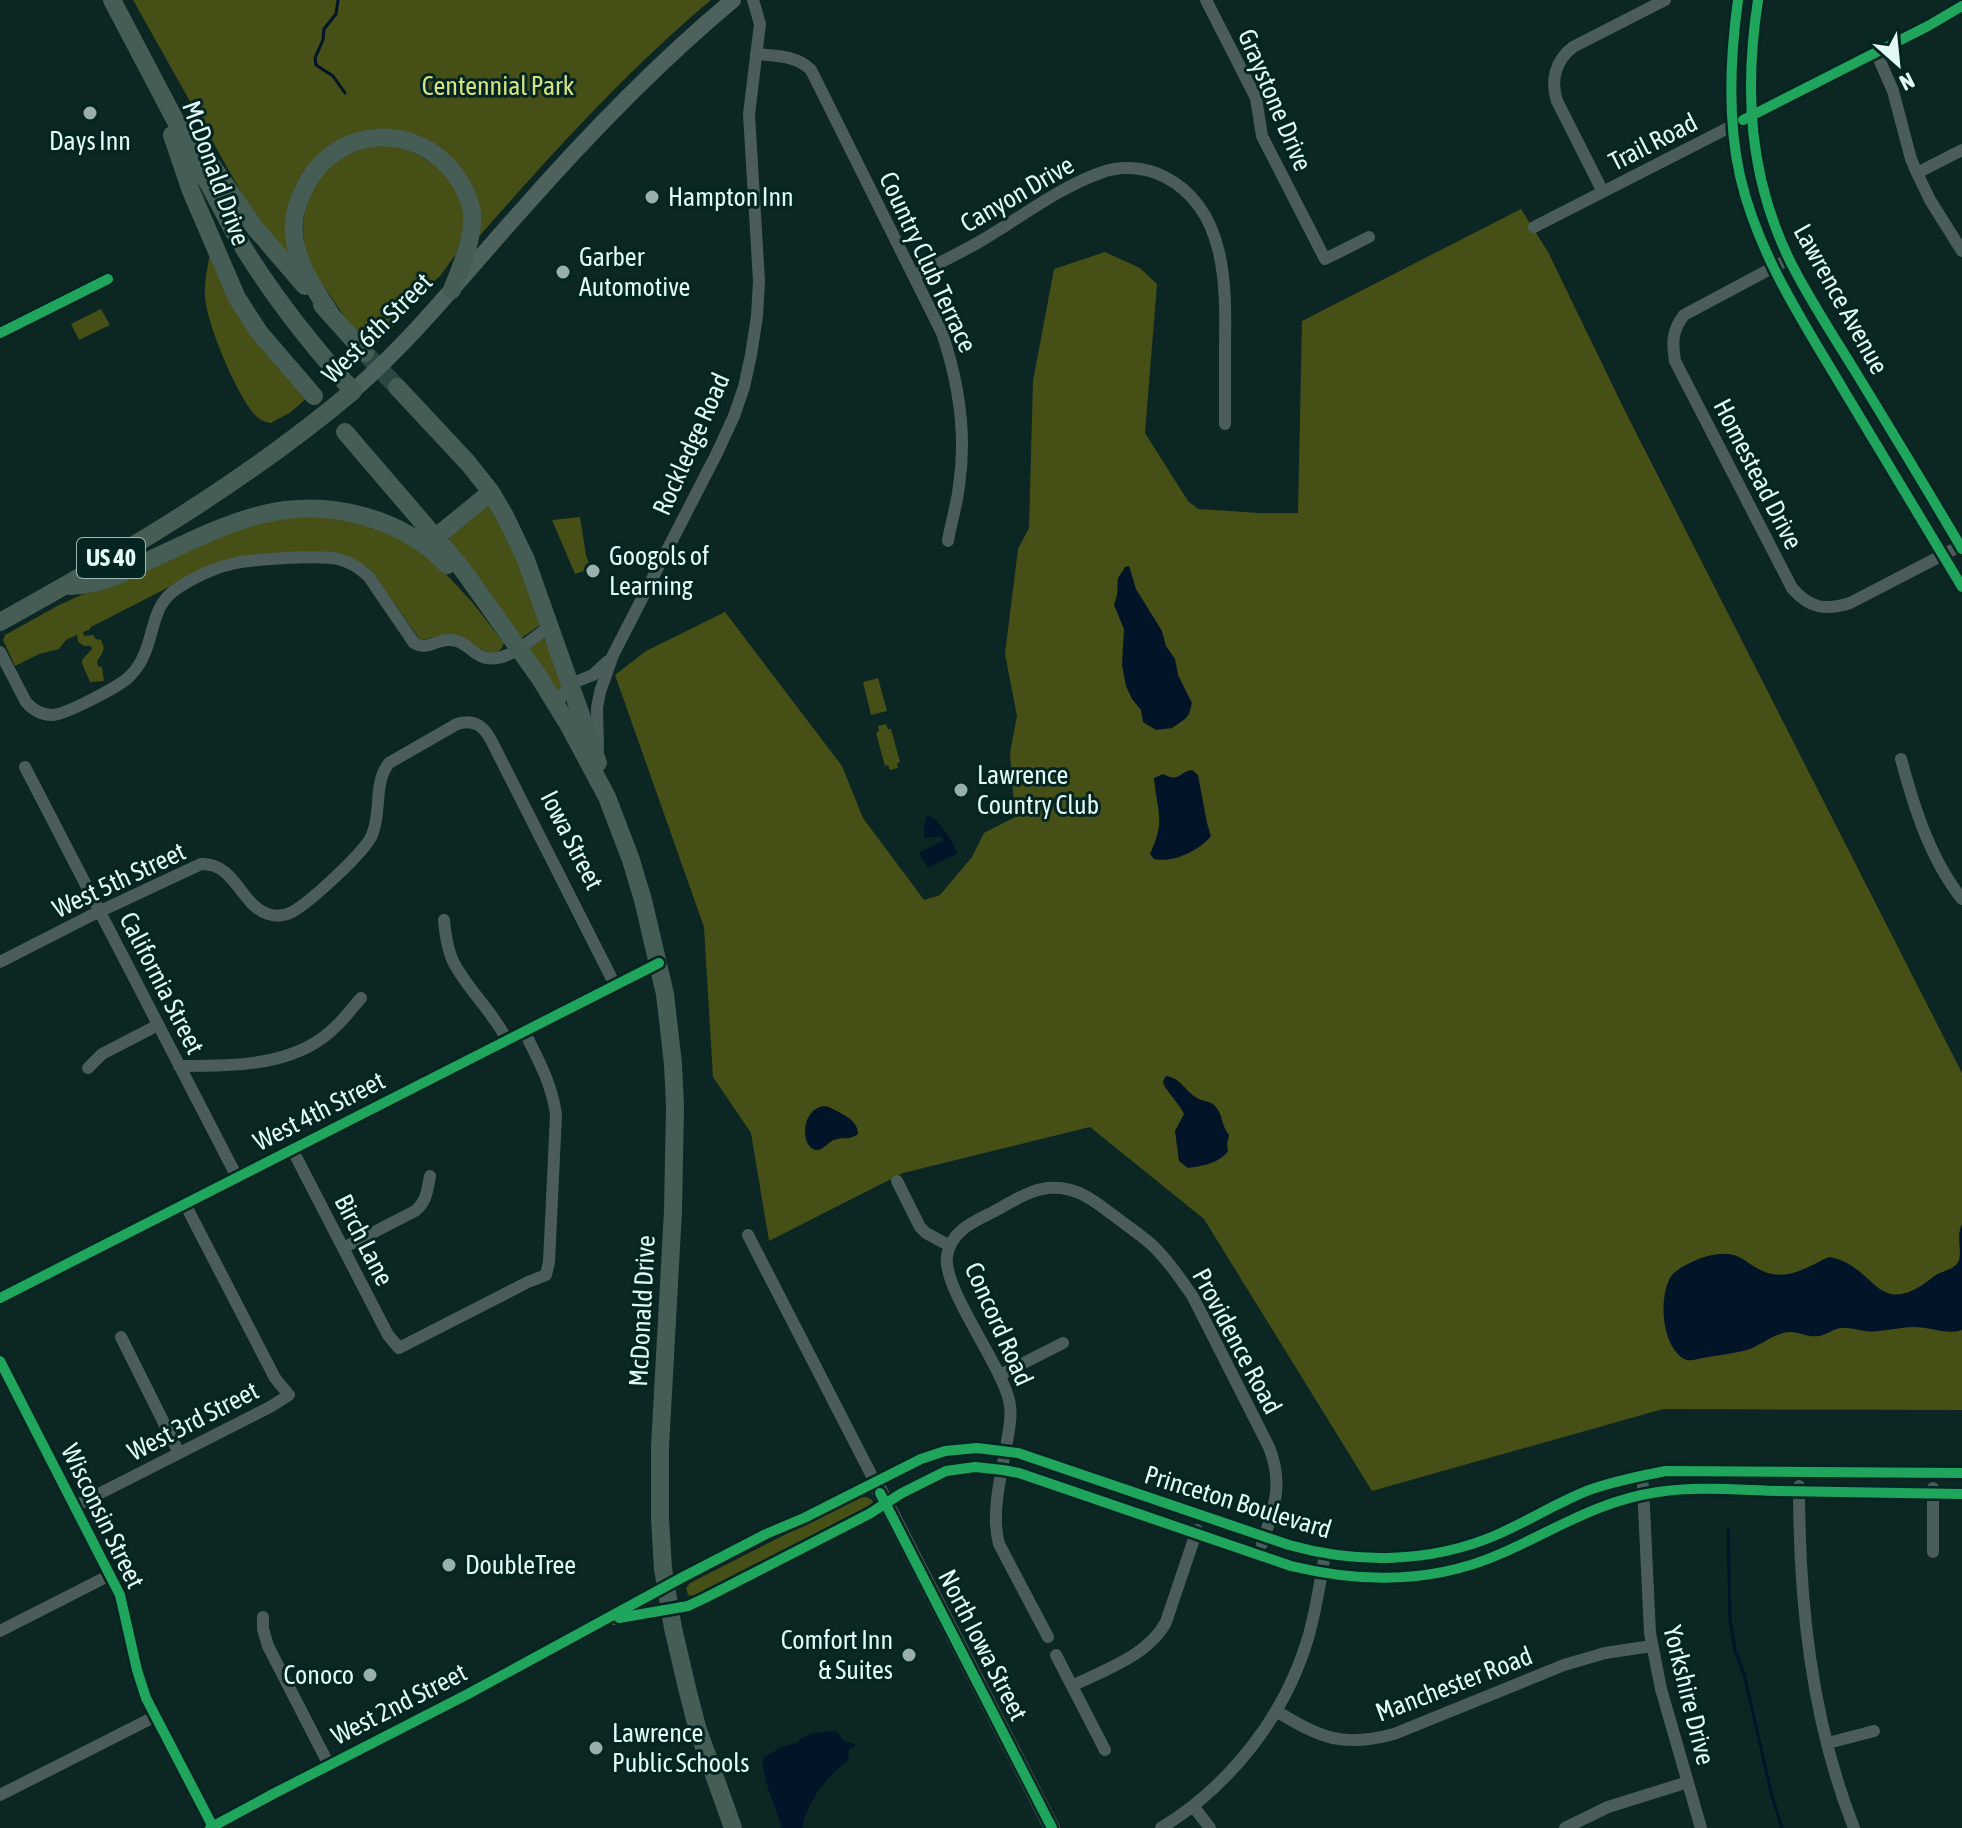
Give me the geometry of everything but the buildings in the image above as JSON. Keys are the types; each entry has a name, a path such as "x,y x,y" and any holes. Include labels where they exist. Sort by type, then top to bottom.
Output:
{"highway":[{"path":"112,0 233,230 260,275 309,342 353,391"},
{"name":"McDonald Drive","path":"157,86 255,228 365,353"},
{"name":"McDonald Drive","path":"157,86 191,191 237,298 259,332 314,396"},
{"path":"330,313 299,256 295,241 296,211 300,195 315,170 333,152 359,140 389,138 414,143 438,156 458,178 469,202 471,223 467,248 452,290"},
{"name":"McDonald Drive","path":"397,387 491,492 526,560 637,877 659,963 669,1022 675,1107 671,1267 660,1447 660,1519 666,1586 687,1688 697,1727 733,1828"},
{"name":"West 6th Street","path":"0,622 169,523 244,475 353,391"},
{"name":"McDonald Drive","path":"345,432 460,566 519,648 556,705 607,797"},
{"path":"436,537 491,492"},
{"path":"60,588 104,581 241,519 271,511 321,508 347,511 399,529 441,558 479,595"}],"main road":[{"name":"West 6th Street","path":"353,391 406,343 547,180 664,61 733,0"},
{"name":"North Iowa Street","path":"875,1482 1052,1828"}],"street":[{"name":"Rockledge Road","path":"598,760 597,708 613,655 734,416 744,387 755,334 759,281 749,114 760,24 753,0"},
{"name":"Graystone Drive","path":"1206,0 1256,98 1262,136 1325,259 1369,237"},
{"path":"1603,192 1557,101 1554,92 1556,69 1573,47 1665,0"},
{"name":"Lawrence Avenue","path":"1738,0 1732,42 1732,126 1737,162 1757,234 1798,315 1962,587"},
{"name":"Lawrence Avenue","path":"1758,0 1751,59 1751,116 1764,189 1777,230 1789,259 1961,547"},
{"name":"Trail Road","path":"1534,227 1876,52 1947,8 1962,6"},
{"path":"1876,52 1893,91 1917,173 1962,251"},
{"name":"Country Club Terrace","path":"756,54 795,59 811,70 937,323 958,388 961,414 962,466 948,541"},
{"path":"1731,84 1751,116"},
{"path":"1917,173 1962,150"},
{"name":"Canyon Drive","path":"914,276 979,242 1040,203 1099,173 1133,168 1161,175 1182,188 1202,211 1220,254 1226,288 1225,424"},
{"name":"Homestead Drive","path":"1789,259 1684,315 1674,329 1673,347 1675,361 1792,588 1808,603 1838,607 1961,547"},
{"path":"0,333 108,279"},
{"path":"0,652 30,707 44,714 64,712 129,677 143,659 161,605 174,591 226,565 322,557 345,561 363,571 420,647 455,641 492,660 504,657 549,627"},
{"path":"556,705 570,684 593,675 613,655"},
{"name":"West 5th Street","path":"0,962 191,867 206,864 225,871 262,912 276,916 294,911 356,857 369,841 378,813 380,780 389,763 457,724 476,723"},
{"name":"Iowa Street","path":"476,723 487,732 514,782 615,985"},
{"path":"1901,759 1926,835 1946,877 1962,899"},
{"name":"California Street","path":"25,767 237,1177"},
{"path":"444,920 452,959 497,1020 507,1040"},
{"name":"West 4th Street","path":"0,1298 659,963"},
{"path":"179,1066 245,1064 300,1051 334,1029 361,998"},
{"path":"88,1068 102,1054 158,1025"},
{"name":"Birch Lane","path":"292,1149 388,1335 399,1348 546,1275 556,1115 547,1076 524,1031"},
{"path":"343,1248 423,1205 430,1176"},
{"name":"Concord Road","path":"897,1181 920,1227 950,1246 947,1263 953,1284 1000,1375 1010,1405 1011,1420 996,1504 996,1532 999,1544 1048,1637"},
{"name":"Providence Road","path":"950,1246 961,1229 969,1224 1029,1193 1051,1187 1086,1194 1151,1244 1193,1297 1269,1447 1278,1487 1259,1555"},
{"name":"West 3rd Street","path":"75,1506 289,1395 275,1378 185,1204"},
{"path":"748,1235 875,1482"},
{"path":"121,1337 179,1453"},
{"path":"1000,1375 1063,1343"},
{"name":"Wisconsin Street","path":"0,1361 110,1575 123,1606 141,1684 212,1827"},
{"name":"Princeton Boulevard","path":"666,1586 921,1459 945,1451 977,1448 1033,1457 1265,1537 1325,1554 1356,1558 1401,1558 1454,1549 1494,1536 1587,1491 1666,1471 1962,1473"},
{"name":"Princeton Boulevard","path":"670,1610 705,1598 946,1471 975,1467 1019,1473 1195,1534 1322,1573 1389,1578 1453,1570 1496,1556 1595,1508 1681,1489 1962,1494"},
{"path":"1799,1471 1799,1545 1811,1668 1828,1743 1854,1828"},
{"path":"1933,1473 1933,1552"},
{"name":"Yorkshire Drive","path":"1641,1475 1647,1610 1652,1646 1661,1689 1701,1828"},
{"path":"1072,1686 1142,1649 1160,1632 1202,1516"},
{"path":"1161,1828 1193,1806 1226,1776 1276,1711 1307,1641 1325,1554"},
{"path":"0,1631 110,1575"},
{"name":"West 2nd Street","path":"212,1827 666,1586"},
{"name":"West 2nd Street","path":"607,1620 670,1610"},
{"path":"263,1617 268,1646 329,1765"},
{"name":"Manchester Road","path":"1276,1711 1326,1737 1347,1741 1377,1739 1564,1665 1605,1653 1652,1646"},
{"path":"1056,1655 1105,1750"},
{"path":"0,1795 156,1716"},
{"path":"1828,1743 1874,1731"},
{"path":"1565,1828 1608,1807 1688,1782"},
{"path":"1193,1806 1210,1828"}],"green space":[{"name":"Centennial Park","path":"133,0 711,0 618,86 475,241 468,183 386,132 306,174 296,265 250,208"},
{"path":"374,145 404,147 444,170 466,209 464,232 456,254 440,276 370,349 315,272 305,248 303,227 310,196 327,170 347,155"},
{"name":"Lawrence Country Club","path":"1521,209 1548,252 1626,413 1962,1073 1962,1410 1663,1409 1372,1491 1204,1219 1090,1127 903,1173 769,1241 751,1133 713,1077 704,927 615,675 646,651 725,612 842,766 863,818 924,900 940,895 972,857 984,833 1015,817 1010,753 1017,716 1005,654 1018,549 1029,528 1033,381 1054,269 1105,252 1140,268 1157,284 1145,433 1188,501 1198,509 1298,513 1302,321"},
{"path":"210,253 309,396 291,412 271,423 255,415 248,405 217,340 205,296"},
{"path":"101,309 110,325 79,340 71,324"},
{"path":"490,505 520,563 540,625 521,638 448,543 451,532"},
{"path":"276,517 336,517 391,533 433,560 504,643 500,650 488,652 453,635 420,640 376,577 368,568 345,555 212,565 91,627 83,632 84,636 93,635 103,643 103,651 97,661 98,666 102,667 104,681 90,682 82,660 92,649 78,642 77,635 66,640 59,649 39,654 15,666 3,640 5,635 59,605 213,535"},
{"path":"580,517 591,569 575,574 552,520"},
{"path":"542,639 565,683 557,694 529,649"},
{"path":"878,678 887,711 871,715 863,682"},
{"path":"886,724 891,729 900,762 897,763 898,768 890,770 888,765 885,766 876,733 878,726"},
{"path":"866,1497 873,1502 870,1507 696,1596 688,1595 686,1588 690,1583 857,1498"}],"water":[{"path":"1129,566 1136,589 1162,631 1192,703 1185,719 1172,728 1156,730 1143,722 1141,710 1126,686 1122,665 1124,629 1114,605 1118,578"},
{"path":"1192,770 1198,775 1211,836 1185,855 1154,859 1150,854 1158,833 1159,816 1154,778 1163,774 1176,777"},
{"path":"927,814 941,826 958,853 928,868 919,853 944,840 941,837 924,838"},
{"path":"1166,1076 1218,1109 1229,1135 1228,1151 1216,1161 1188,1168 1179,1161 1175,1131 1184,1114 1164,1084"},
{"path":"824,1106 852,1121 858,1134 834,1140 817,1150 808,1144 805,1130 810,1115"},
{"path":"1962,1224 1962,1330 1950,1332 1914,1327 1873,1331 1841,1328 1815,1336 1789,1332 1750,1349 1691,1360 1684,1359 1677,1352 1667,1334 1664,1300 1669,1280 1679,1269 1703,1257 1734,1255 1763,1271 1780,1275 1802,1270 1829,1257 1845,1262 1888,1293 1899,1294 1914,1290 1957,1264"},
{"path":"836,1731 844,1741 855,1744 854,1748 849,1749 849,1760 819,1790 808,1809 803,1828 782,1828 767,1785 762,1763 764,1758 811,1734"}],"waterway":[{"path":"338,0 336,14 324,29 315,58 316,65 333,76 345,93"},
{"path":"1728,1529 1730,1620 1735,1650 1744,1674 1782,1828"}],"tunnel":[{"path":"365,353 397,387"}],"cycle path":[{"path":"1738,0 1732,66 1733,132 1740,176 1758,232 1797,312 1962,587"},
{"path":"1758,0 1751,67 1753,133 1758,165 1776,229 1813,303 1962,549"},
{"path":"1743,120 1962,6"},
{"path":"0,333 108,279"},
{"path":"0,1298 659,963"},
{"path":"0,1361 120,1595 146,1698 213,1827"},
{"path":"210,1828 766,1534 921,1459 945,1451 977,1448 1018,1453 1289,1545 1367,1558 1419,1556 1469,1545 1506,1531 1589,1490 1666,1471 1962,1473"},
{"path":"619,1618 688,1606 869,1514 946,1471 975,1467 1019,1473 1291,1566 1370,1577 1423,1575 1475,1564 1596,1509 1658,1492 1718,1489 1962,1494"},
{"path":"880,1493 1052,1828"}],"place":[{"name":"Days Inn","path":"90,113"},
{"name":"Hampton Inn","path":"652,197"},
{"name":"Garber Automotive","path":"563,272"},
{"name":"Googols of Learning","path":"593,571"},
{"name":"Lawrence Country Club","path":"961,790"},
{"name":"DoubleTree","path":"449,1565"},
{"name":"Comfort Inn & Suites","path":"909,1655"},
{"name":"Conoco","path":"370,1675"},
{"name":"Lawrence Public Schools","path":"596,1748"}]}
